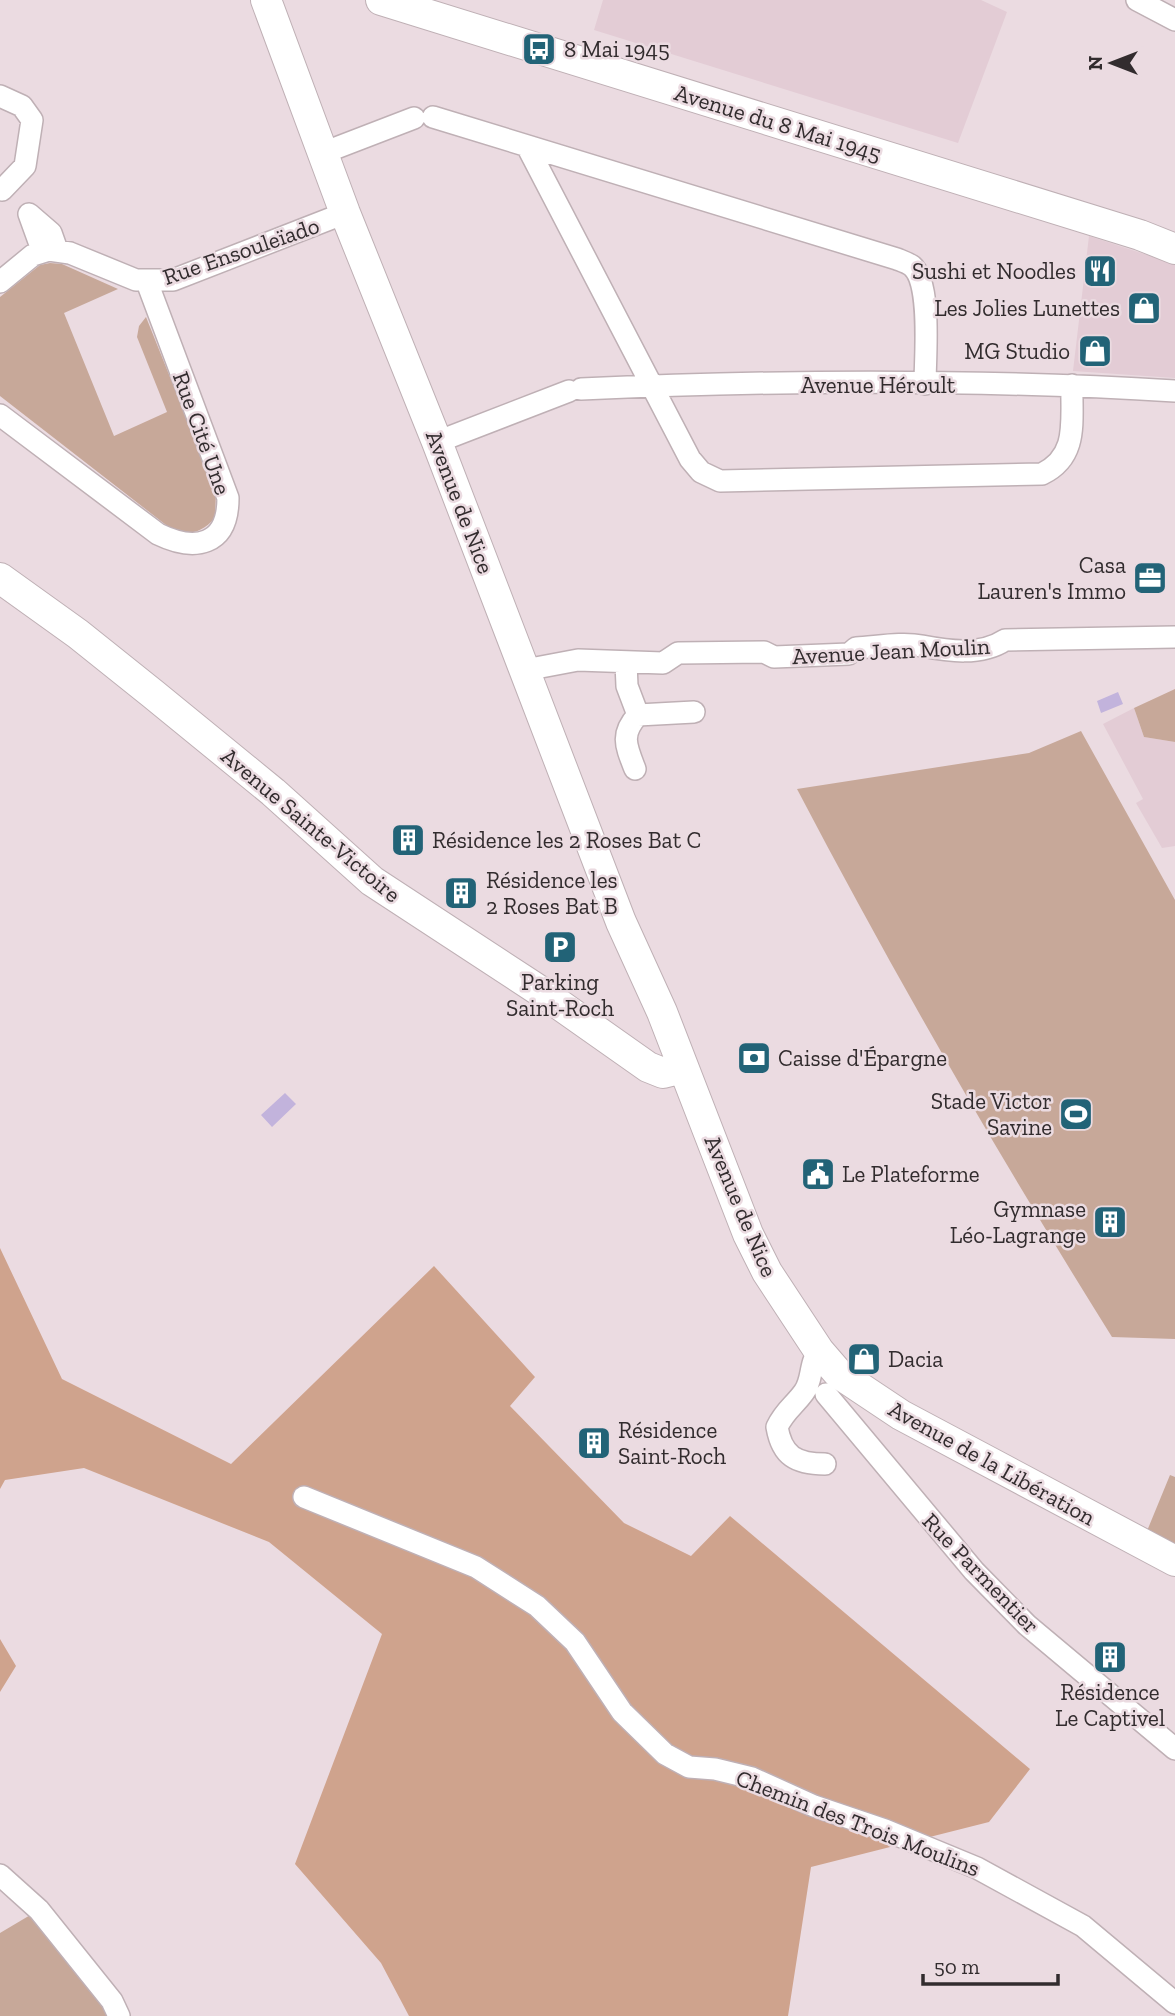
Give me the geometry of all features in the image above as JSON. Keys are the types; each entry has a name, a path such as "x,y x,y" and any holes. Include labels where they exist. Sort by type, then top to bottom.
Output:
{"main road":[{"name":"Avenue de Nice","path":"266,0 345,213 526,670 638,964 671,1071 744,1258 777,1312 794,1332 819,1351"},
{"path":"281,41 280,22 286,0"},
{"name":"Avenue du 8 Mai 1945","path":"381,0 740,103 946,166 1175,225"},
{"name":"Avenue du 8 Mai 1945","path":"433,0 740,103"},
{"name":"Avenue du 8 Mai 1945","path":"946,166 1175,249"},
{"name":"Avenue Sainte-Victoire","path":"0,578 78,634 273,792 372,881 543,993 648,1067 663,1073 671,1071"},
{"name":"Avenue de Nice","path":"638,964 662,1012 748,1234 767,1272 819,1351"},
{"name":"Avenue de la Libération","path":"819,1351 823,1386 901,1415 1175,1561"}],"street":[{"path":"1138,0 1175,20"},
{"path":"0,96 22,106 32,120 25,166 1,189 51,233 50,250 0,282"},
{"path":"323,153 424,118 897,259 912,267 920,279 924,302 925,384"},
{"path":"528,148 690,459 701,472 720,481 1042,474 1059,465 1068,452 1072,385"},
{"name":"Rue Ensouleïado","path":"50,250 125,277 147,282 173,280 345,213"},
{"name":"Rue Cité Une","path":"0,415 158,534 180,544 211,540 219,533 228,512 228,498 147,282"},
{"name":"Avenue Héroult","path":"437,442 575,390 652,386 925,384 1072,385 1175,391"},
{"name":"Avenue Jean Moulin","path":"526,670 578,660 663,663 678,653 764,652 774,657 849,654 856,648 921,645 935,651 992,649 1005,640 1175,637"},
{"path":"626,663 627,686 638,715"},
{"path":"635,769 625,741 625,732 638,715 694,712"},
{"path":"823,1386 784,1411 777,1427 779,1441 785,1452 795,1461 824,1464"},
{"name":"Rue Parmentier","path":"823,1386 974,1571 1027,1625 1175,1749"},
{"name":"Chemin des Trois Moulins","path":"304,1497 476,1567 537,1606 575,1642 622,1713 665,1754 688,1767 715,1769 752,1778 814,1806 885,1830 977,1868 1083,1926 1175,2003"},
{"path":"0,1875 39,1910 112,2001 119,2016"}],"shaded area":[{"path":"603,0 981,0 1007,12 958,143 594,30"},
{"path":"1089,236 1175,264 1175,378 1073,371"},
{"path":"62,264 118,289 64,313 114,436 167,412 137,337 139,326 146,317 216,492 215,518 202,529 187,533 175,532 0,396 0,297 40,265"},
{"path":"1175,689 1175,742 1144,737 1134,708"},
{"path":"1118,692 1123,704 1101,713 1097,701"},
{"path":"1134,708 1144,737 1175,742 1175,846 1162,848 1136,803 1143,799 1103,724"},
{"name":"Stade Victor Savine","path":"1081,731 1175,900 1175,1339 1112,1337 949,1066 797,789 1029,753"},
{"path":"285,1093 296,1104 272,1127 261,1115"},
{"path":"0,1248 62,1379 231,1464 434,1266 535,1377 510,1406 624,1523 691,1556 730,1516 1030,1769 989,1822 811,1867 788,2016 409,2016 381,1963 295,1864 382,1634 269,1542 84,1468 5,1480 0,1489"},
{"path":"1170,1475 1175,1477 1175,1547 1147,1531"},
{"path":"0,1639 16,1666 0,1692"},
{"path":"32,1914 110,2016 0,2016 0,1933"}],"place":[{"name":"8 Mai 1945","path":"539,49"},
{"name":"Sushi et Noodles","path":"1100,271"},
{"name":"Les Jolies Lunettes","path":"1144,308"},
{"name":"MG Studio","path":"1095,351"},
{"name":"Casa Lauren's Immo","path":"1150,578"},
{"name":"Résidence les 2 Roses Bat C","path":"408,840"},
{"name":"Résidence les 2 Roses Bat B","path":"461,893"},
{"name":"Parking Saint-Roch","path":"560,947"},
{"name":"Caisse d'Épargne","path":"754,1058"},
{"name":"Stade Victor Savine","path":"1076,1114"},
{"name":"Le Plateforme","path":"818,1174"},
{"name":"Gymnase Léo-Lagrange","path":"1110,1222"},
{"name":"Dacia","path":"864,1359"},
{"name":"Résidence Saint-Roch","path":"594,1443"},
{"name":"Résidence Le Captivel","path":"1110,1657"}]}
